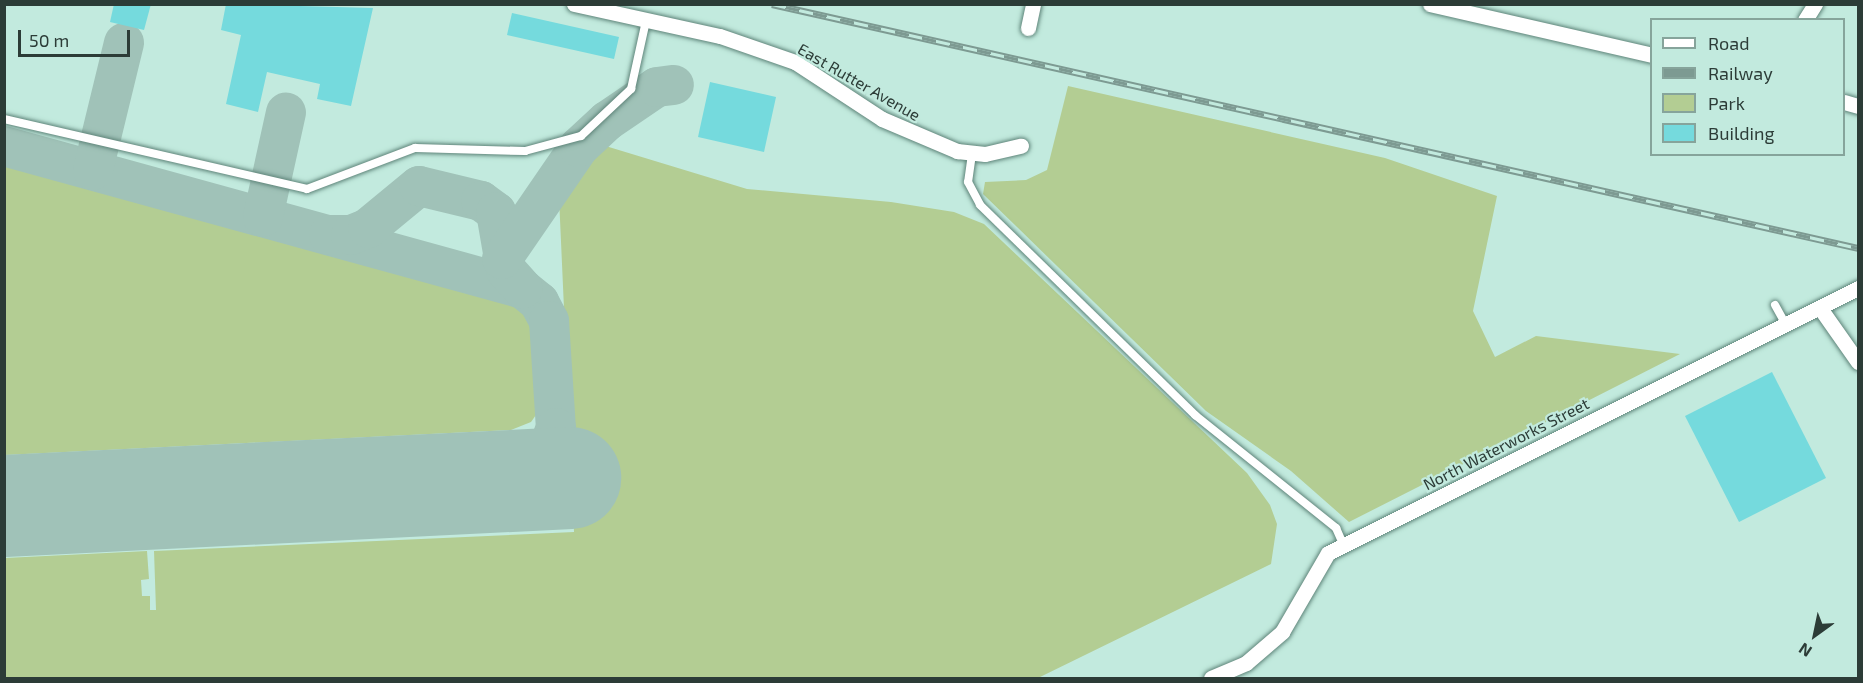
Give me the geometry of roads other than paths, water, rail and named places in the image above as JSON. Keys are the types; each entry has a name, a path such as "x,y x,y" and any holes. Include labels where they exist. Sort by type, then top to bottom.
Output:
{"street":[{"name":"East Rutter Avenue","path":"574,4 720,36 795,63 910,133 972,154 1021,146"},
{"path":"1028,28 1033,4"},
{"path":"1430,4 1491,11 1650,54"},
{"path":"1806,18 1815,4"},
{"name":"North Waterworks Street","path":"1211,678 1246,663 1282,632 1313,574 1328,553 1858,288"},
{"path":"1820,308 1858,362"}],"lane":[{"path":"4,119 306,189 415,148 525,151 581,136 621,104 631,89 646,21"},
{"path":"972,154 968,182 980,205 1195,415 1329,522 1344,546"},
{"path":"1775,305 1786,324"}],"railway":[{"path":"772,4 1858,248"}]}
